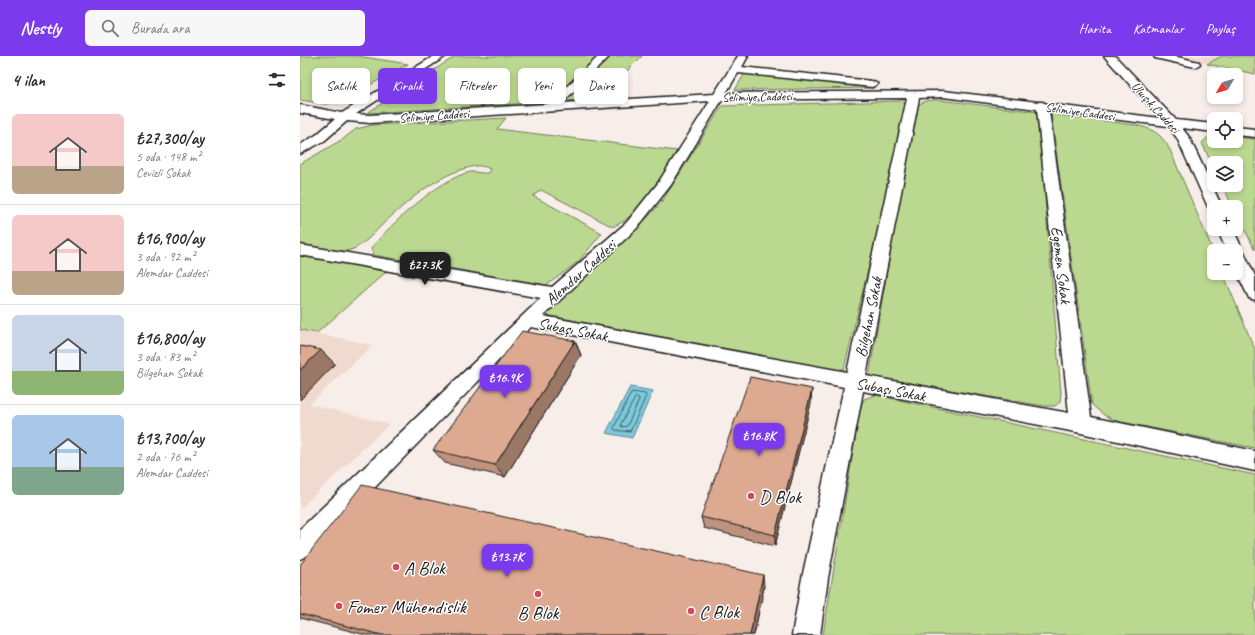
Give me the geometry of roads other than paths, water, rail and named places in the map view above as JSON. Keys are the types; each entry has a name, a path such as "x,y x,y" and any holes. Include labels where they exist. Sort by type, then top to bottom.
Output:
{"street":[{"path":"300,150 320,138 344,117 441,56"},
{"path":"552,107 605,56"},
{"name":"Alemdar Caddesi","path":"300,546 527,320 632,224 653,201 664,186 743,56"},
{"name":"Uluışık Caddesi","path":"1109,56 1173,124 1183,137 1212,200"},
{"path":"1159,56 1195,64"},
{"path":"735,69 874,84 943,94"},
{"name":"Bilgehan Sokak","path":"806,635 815,578 854,382 914,94"},
{"name":"Selimiye Caddesi","path":"300,109 344,117 370,119 719,97 943,94 1042,105 1173,124 1207,127"},
{"name":"Egemen Sokak","path":"1042,105 1081,424"},
{"path":"1243,132 1255,133"},
{"path":"300,250 556,294"},
{"path":"1243,267 1255,294"},
{"name":"Subaşı Sokak","path":"527,320 1081,424 1255,461"}],"water":[{"path":"630,387 653,391 632,438 606,433"}],"place":[{"name":"D Blok","path":"751,496"},
{"name":"A Blok","path":"396,567"},
{"name":"B Blok","path":"538,594"},
{"name":"Fomer Mühendislik","path":"339,606"},
{"name":"C Blok","path":"691,611"}]}
